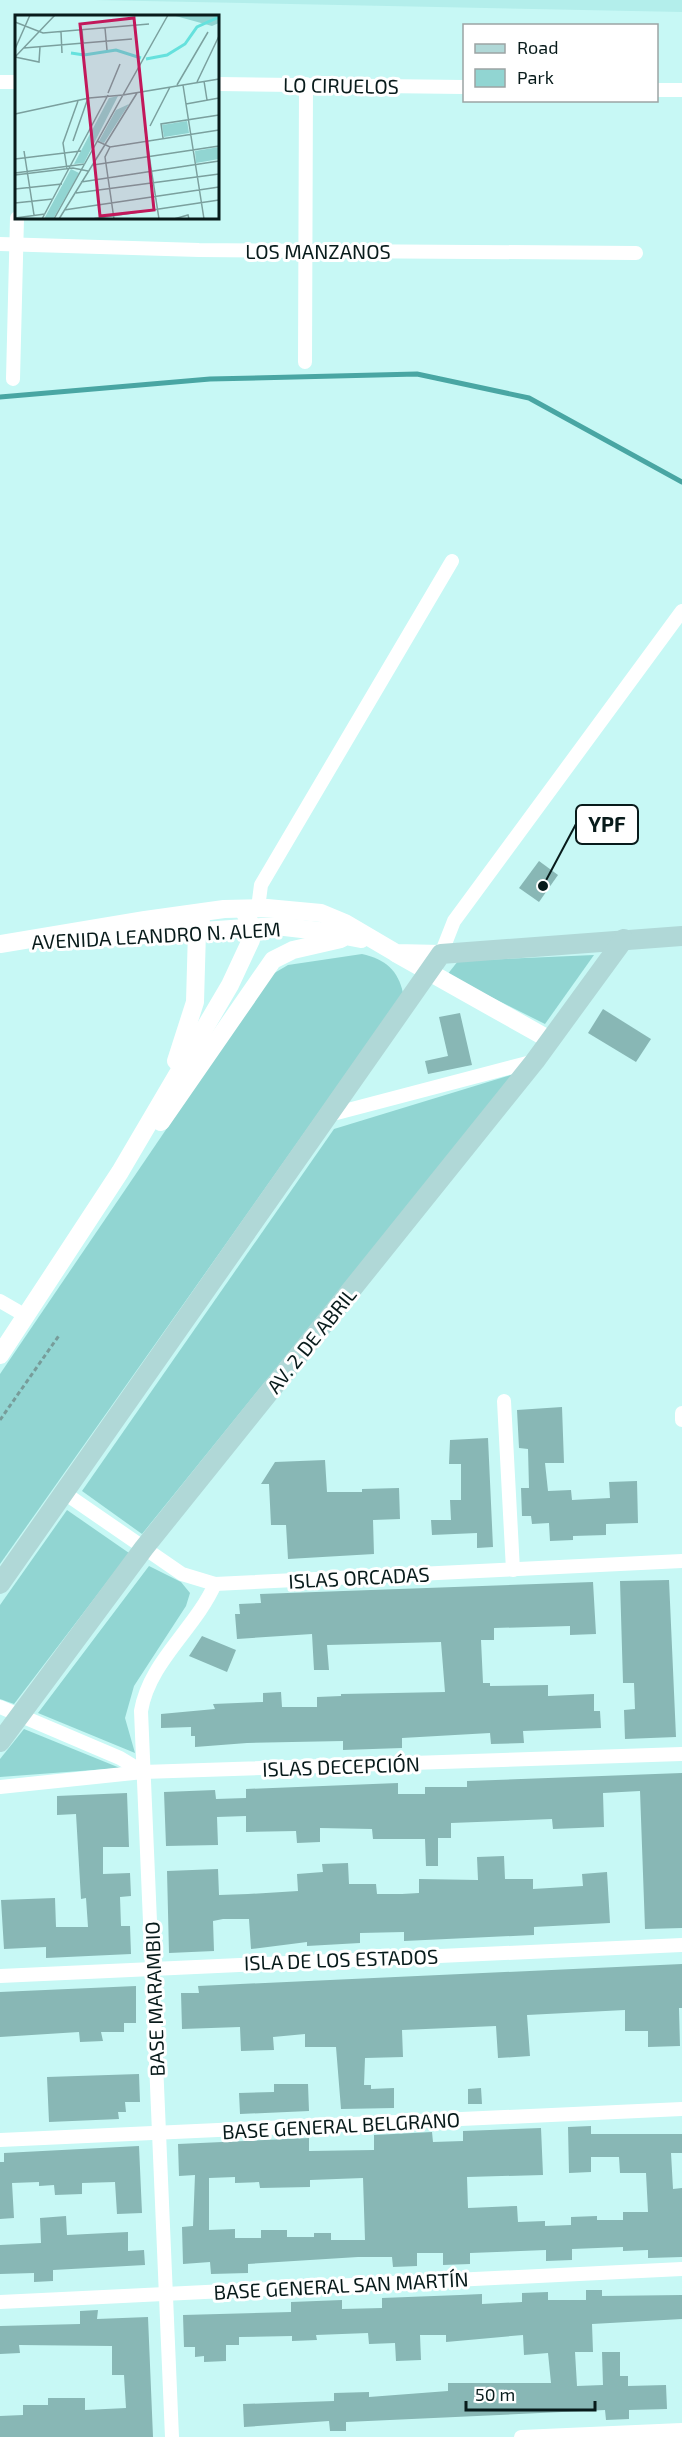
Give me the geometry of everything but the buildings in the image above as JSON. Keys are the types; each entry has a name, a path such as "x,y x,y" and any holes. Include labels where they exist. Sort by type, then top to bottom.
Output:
{"main road":[{"path":"0,1584 430,973 441,954 682,936"},
{"name":"AV. 2 DE ABRIL","path":"0,1742 144,1548 534,1061 624,939"}],"street":[{"name":"LO CIRUELOS","path":"219,84 463,87"},
{"path":"305,362 306,84"},
{"path":"658,90 682,90"},
{"path":"13,379 17,219"},
{"name":"LOS MANZANOS","path":"0,244 636,253"},
{"path":"120,1172 171,1071 188,1030 195,1002 197,931 203,919 244,909 261,885 452,561"},
{"path":"441,954 454,921 682,611"},
{"path":"0,1355 120,1172 230,985 245,957 252,927 244,909"},
{"name":"AVENIDA LEANDRO N. ALEM","path":"4,944 84,929 244,909 302,909 321,913 345,923 396,953 441,954"},
{"name":"AVENIDA LEANDRO N. ALEM","path":"4,944 252,927 299,928 374,941"},
{"path":"134,1148 152,1134 174,1105 273,960 293,950 350,937"},
{"path":"396,953 550,1040"},
{"path":"329,1115 534,1061"},
{"path":"0,1301 26,1316"},
{"path":"504,1401 513,1570"},
{"path":"682,1413 682,1420"},
{"name":"ISLAS ORCADAS","path":"63,1492 182,1574 215,1584 682,1561"},
{"name":"BASE MARAMBIO","path":"172,2437 141,1712 143,1695 150,1680 203,1608 215,1584"},
{"path":"0,1707 120,1758 143,1772"},
{"name":"ISLAS DECEPCIÓN","path":"0,1787 143,1772 682,1754"},
{"name":"ISLA DE LOS ESTADOS","path":"0,1976 153,1967 682,1945"},
{"name":"BASE GENERAL BELGRANO","path":"0,2139 682,2109"},
{"name":"BASE GENERAL SAN MARTÍN","path":"0,2302 682,2269"},
{"path":"521,2437 682,2430"}],"path":[{"path":"0,1420 60,1334"}],"shaded area":[{"path":"94,0 682,0 682,12"}],"green space":[{"path":"362,954 384,962 398,978 403,993 0,1564 0,1374 271,975 288,965"},
{"path":"594,955 545,1024 447,975 458,961"},
{"path":"514,1074 142,1534 82,1491 334,1129"},
{"path":"67,1510 129,1553 14,1704 0,1699 0,1605"},
{"path":"149,1566 181,1582 190,1593 186,1606 134,1686 125,1718 135,1753 38,1713"},
{"path":"24,1729 120,1768 0,1777 0,1759"}],"waterway":[{"path":"0,397 210,379 417,374 529,398 682,482"}],"place":[{"name":"YPF","path":"543,886"}]}
